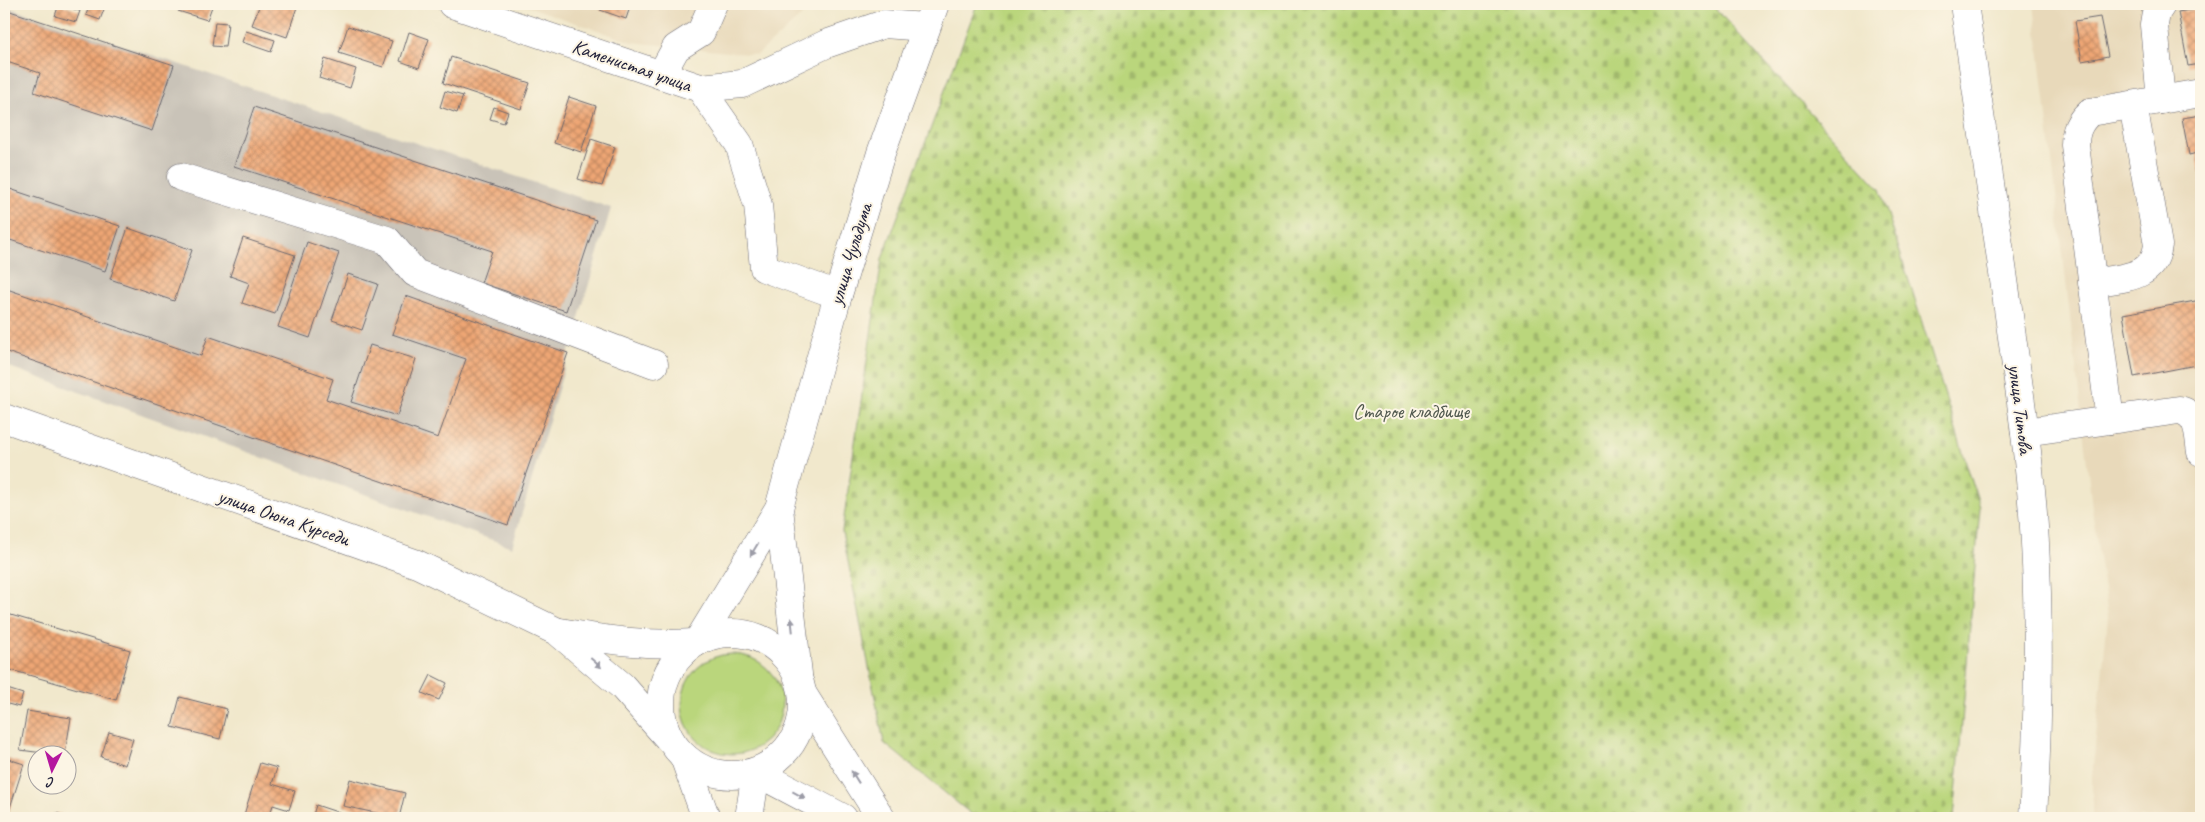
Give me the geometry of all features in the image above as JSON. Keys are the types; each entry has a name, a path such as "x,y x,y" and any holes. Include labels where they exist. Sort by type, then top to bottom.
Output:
{"main road":[{"name":"Каменистая улица","path":"452,4 700,88 742,84 826,44 884,24 930,15"},
{"path":"661,75 676,48 701,32 713,4"},
{"name":"улица Титова","path":"1964,4 2025,432 2031,489 2037,588 2037,750 2033,818"},
{"path":"2161,100 2154,25 2156,13 2162,4"},
{"name":"улица Чульдума","path":"696,642 779,508 838,295 881,153 930,15"},
{"path":"700,88 739,144 758,205 764,268 838,295"},
{"path":"2110,420 2075,145 2075,132 2082,120 2090,112 2201,93"},
{"path":"2092,284 2143,272 2152,265 2157,254 2158,245 2133,105"},
{"path":"181,177 387,240 415,273 654,364"},
{"path":"2025,432 2179,410 2193,416 2196,422 2201,452"},
{"name":"улица Оюна Курседи","path":"4,418 417,564 558,632 622,686 677,748"},
{"name":"улица Чульдума","path":"779,508 801,685"},
{"name":"улица Оюна Курседи","path":"558,632 609,640 665,645 696,642"},
{"path":"706,818 677,748 662,720 662,690 666,676 678,657 696,642 716,634 741,633 764,640 784,654 881,818"},
{"path":"677,748 700,768 718,774 737,775 756,772 768,766 784,754 797,736 803,717 801,685"},
{"path":"749,818 756,772"},
{"path":"756,772 843,818"}],"shaded area":[{"path":"521,4 815,4 757,55 632,42"},
{"path":"2034,4 2201,4 2201,818 2092,818 2092,777 2108,616 2093,516"},
{"path":"4,6 611,208 512,547 4,365"}],"green space":[{"name":"Старое кладбище","path":"977,4 1711,4 1880,189 1980,507 1954,818 976,818 884,743 842,531 882,259"},
{"path":"732,654 751,658 768,668 778,685 782,704 778,723 768,740 751,750 732,754 713,750 696,740 686,723 682,704 686,685 696,668 713,658"}],"building":[{"path":"59,4 80,11 76,22 55,16"},
{"path":"90,4 106,4 100,20 86,15"},
{"path":"181,4 213,4 207,20 178,11"},
{"path":"260,4 298,4 287,37 252,25"},
{"path":"602,4 631,4 626,19 600,10"},
{"path":"2201,8 2201,64 2188,66 2178,12"},
{"path":"4,9 174,65 152,131 34,92 40,73 4,61"},
{"path":"2100,17 2108,56 2082,61 2075,21"},
{"path":"215,22 228,23 225,47 212,46"},
{"path":"348,26 392,41 383,67 339,53"},
{"path":"246,31 275,40 271,52 242,42"},
{"path":"409,32 429,39 419,68 400,61"},
{"path":"451,57 530,83 521,109 443,83"},
{"path":"325,59 356,69 350,88 319,78"},
{"path":"445,91 463,96 457,113 440,107"},
{"path":"569,97 596,106 581,152 554,143"},
{"path":"254,107 596,220 566,311 481,283 492,251 234,166"},
{"path":"494,107 508,112 504,123 490,119"},
{"path":"2201,115 2200,173 2197,153 2189,155 2182,118"},
{"path":"591,139 615,147 602,186 578,179"},
{"path":"4,187 120,226 105,271 4,238"},
{"path":"128,228 192,250 174,301 110,279"},
{"path":"243,238 295,255 275,314 242,303 249,283 230,276"},
{"path":"307,242 339,253 310,338 278,327"},
{"path":"348,274 378,284 362,330 332,320"},
{"path":"4,288 201,356 208,336 333,379 326,399 438,438 466,359 392,334 406,296 568,353 508,525 4,351"},
{"path":"2201,300 2201,364 2134,377 2123,314"},
{"path":"370,345 416,359 397,416 351,402"},
{"path":"4,613 130,650 116,700 4,668"},
{"path":"431,675 447,683 439,700 422,693"},
{"path":"4,688 23,694 19,707 4,703"},
{"path":"180,697 227,709 220,739 172,727"},
{"path":"27,711 71,718 67,744 28,744 28,751 20,750"},
{"path":"109,732 133,739 125,765 101,757"},
{"path":"5,758 24,764 8,814 4,813"},
{"path":"260,763 277,768 272,784 295,791 289,810 273,805 269,818 243,818"},
{"path":"350,779 405,793 399,818 343,806"},
{"path":"316,805 340,813 338,818 312,818"},
{"path":"56,813 72,818 54,818"}]}
